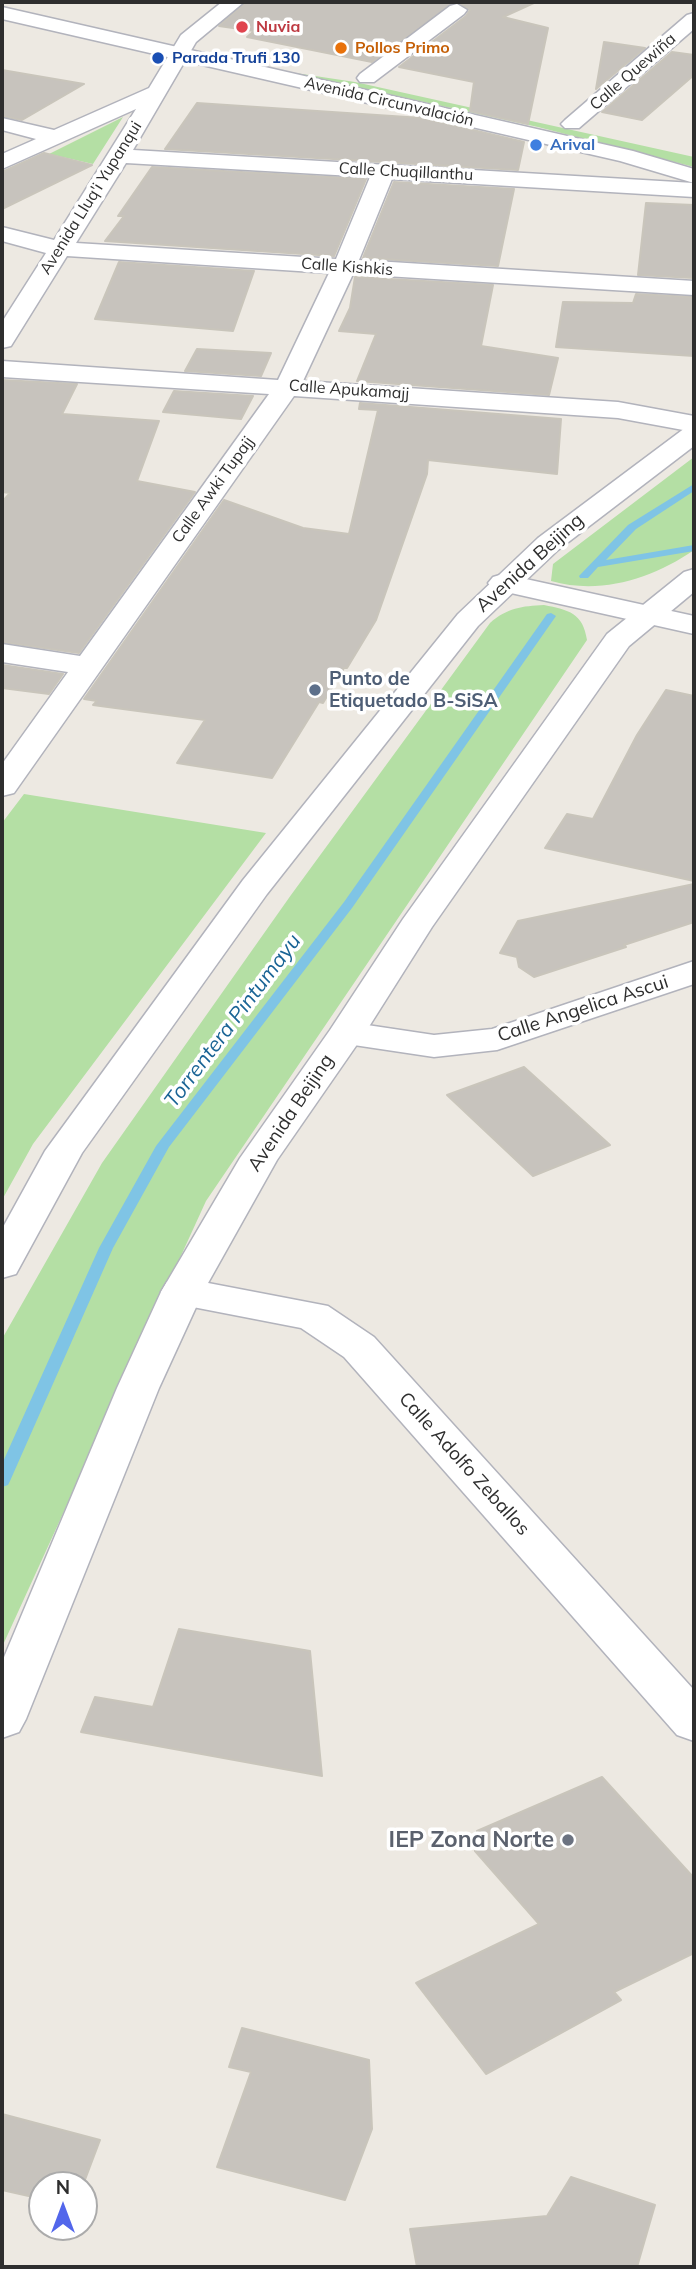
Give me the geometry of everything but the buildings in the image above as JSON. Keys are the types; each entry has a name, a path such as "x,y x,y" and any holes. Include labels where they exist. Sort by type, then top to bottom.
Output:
{"street":[{"name":"Avenida Circunvalación","path":"27,2 183,46 625,156 694,176"},
{"path":"183,46 234,2"},
{"path":"367,78 457,10"},
{"name":"Avenida Circunvalación","path":"2,13 367,78 658,144"},
{"name":"Calle Quewiña","path":"572,124 694,19"},
{"name":"Avenida Lluq'i Yupanqui","path":"2,341 119,156 183,46"},
{"path":"2,162 157,92"},
{"path":"2,124 55,137"},
{"name":"Calle Chuqillanthu","path":"119,156 694,190"},
{"name":"Calle Awki Tupajj","path":"2,786 288,386 344,267 384,171"},
{"name":"Calle Kishkis","path":"2,234 60,249 694,288"},
{"name":"Calle Apukamajj","path":"2,369 618,410 694,424"},
{"name":"Avenida Beijing","path":"2,1265 64,1151 255,887 468,620 503,583 575,521 694,434"},
{"name":"Avenida Beijing","path":"2,1719 138,1388 182,1292 259,1158 347,1033 415,926 618,640 694,578"},
{"path":"503,583 694,625"},
{"path":"2,653 88,666"},
{"name":"Calle Angelica Ascui","path":"347,1033 434,1046 497,1039 694,972"},
{"name":"Calle Adolfo Zeballos","path":"182,1292 313,1316 359,1347 694,1721"}],"green space":[{"path":"282,71 355,82 694,157 694,167 538,127"},
{"path":"123,117 93,164 49,154"},
{"path":"694,457 694,550 661,569 625,582 588,586 551,581 553,564"},
{"path":"544,605 568,611 578,618 587,640 206,1201 2,1647 2,1339 102,1163 291,895 490,623 515,609"},
{"path":"24,794 266,833 33,1144 2,1200 2,823"}],"waterway":[{"name":"Torrentera Pintumayu","path":"595,565 632,527 694,487"},
{"path":"595,565 694,548"},
{"name":"Torrentera Pintumayu","path":"584,576 595,565"},
{"name":"Torrentera Pintumayu","path":"2,1481 106,1248 163,1146 348,905 551,616"}],"place":[{"name":"Nuvia","path":"242,27"},
{"name":"Pollos Primo","path":"341,48"},
{"name":"Parada Trufi 130","path":"158,58"},
{"name":"Arival","path":"536,145"},
{"name":"Punto de Etiquetado B-SiSA","path":"315,690"},
{"name":"IEP Zona Norte","path":"568,1840"}]}
